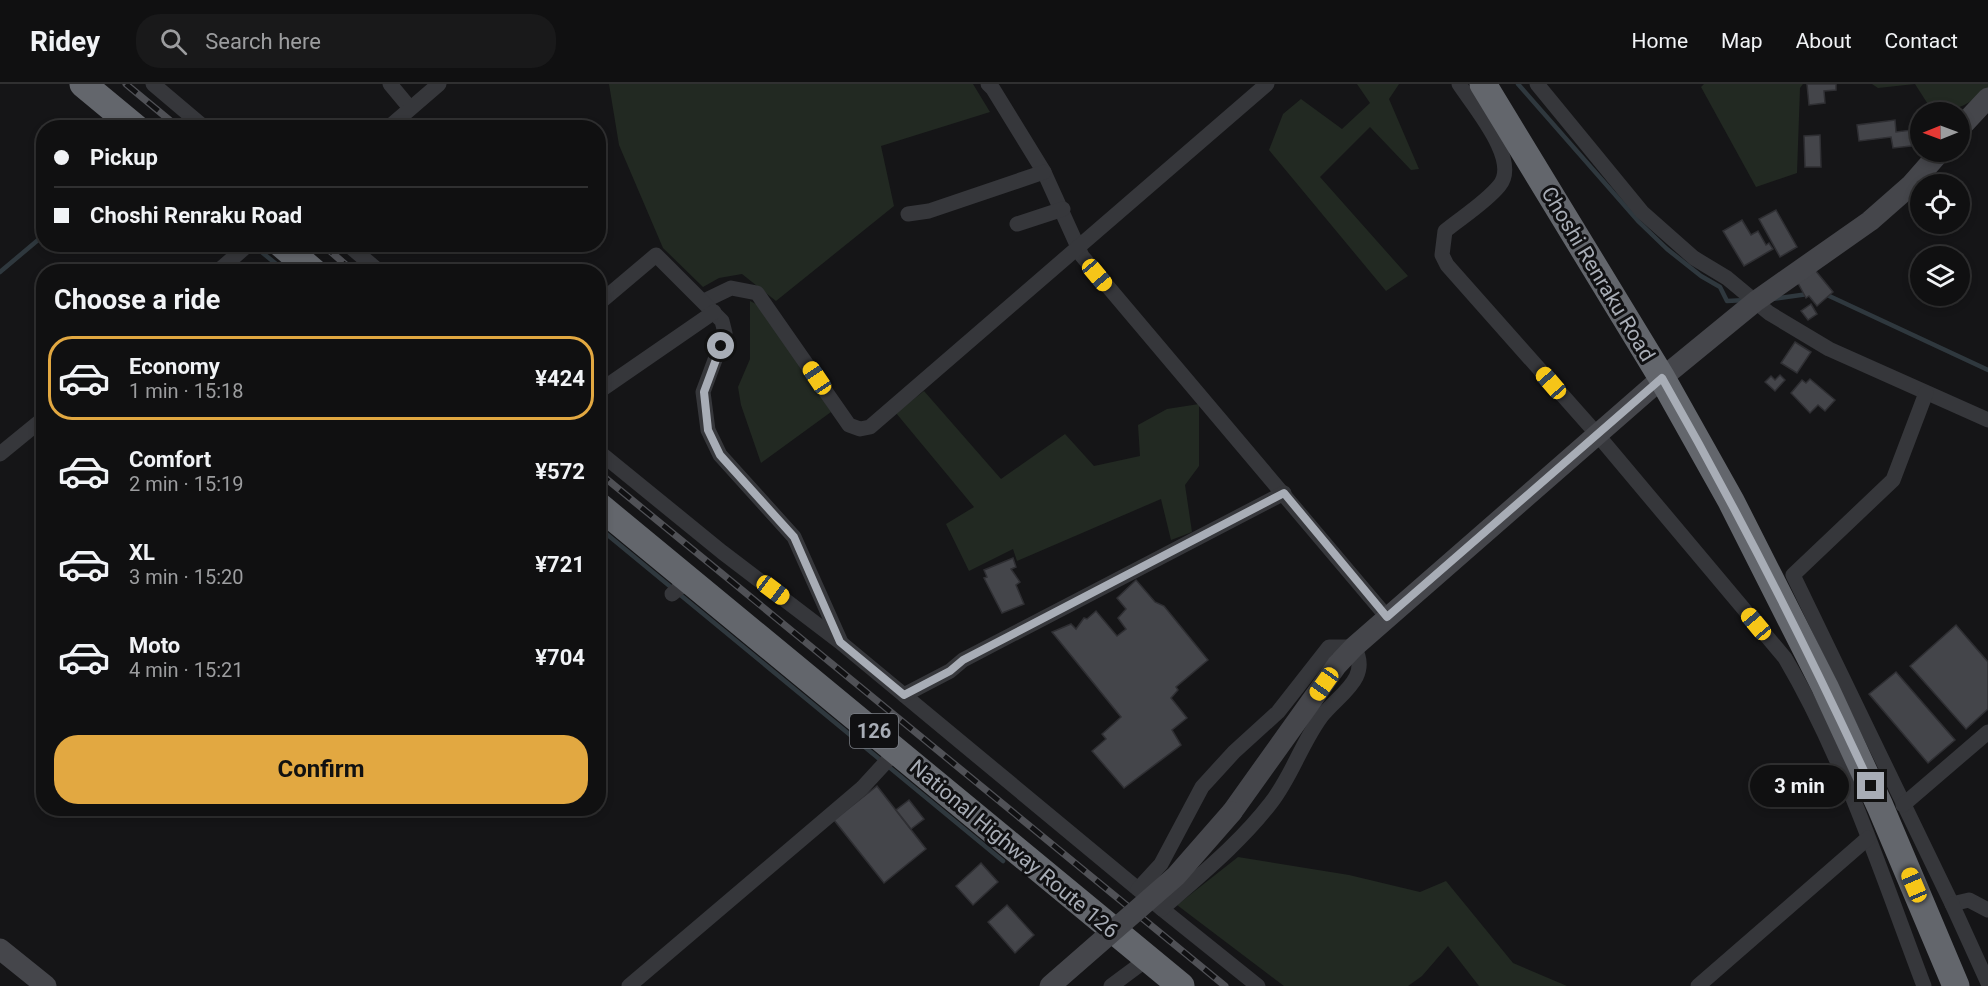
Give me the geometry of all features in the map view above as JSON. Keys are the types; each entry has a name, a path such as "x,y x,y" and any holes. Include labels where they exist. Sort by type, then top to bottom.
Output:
{"highway":[{"path":"83,84 126,120"},
{"name":"Choshi Renraku Road","path":"1483,84 1662,378 1731,501 1825,687 1880,806 1956,986"},
{"path":"290,252 304,264"},
{"name":"National Highway Route 126","path":"606,513 680,587 889,760 1181,986"}],"street":[{"path":"153,84 196,120"},
{"path":"390,84 410,108"},
{"path":"397,120 439,84"},
{"path":"606,386 731,288 757,293 849,425 860,429 870,427 1267,84"},
{"path":"1459,84 1506,159 1506,174 1500,186 1445,231 1442,255 1447,265 1596,433 1785,658 1807,696 1868,838 1924,986"},
{"path":"1537,84 1642,212 1688,253 1727,278 1756,302 1829,349 1988,420"},
{"path":"993,86 1044,172 1063,209 1077,249 1387,617"},
{"path":"1970,117 1988,98"},
{"path":"1050,986 1176,876 1232,812 1337,665 1354,647 1596,433 1756,302 1870,221 1911,185 1931,162"},
{"path":"908,214 929,211 1044,172"},
{"path":"1017,224 1063,209"},
{"path":"226,264 240,252"},
{"path":"356,252 371,264"},
{"path":"606,297 656,255 722,321 725,333 704,392 708,430 720,455 794,537 840,642"},
{"path":"1926,393 1893,480 1793,575 1988,983"},
{"path":"0,454 36,424"},
{"path":"606,458 722,552 840,642 1258,986"},
{"path":"904,695 950,671 963,660 1284,493"},
{"path":"1107,927 1161,864 1202,787 1234,752 1278,712 1299,688 1322,653 1329,647 1354,647"},
{"path":"1162,909 1238,841 1272,803 1321,718 1355,679 1361,659 1354,647"},
{"path":"1904,805 1988,732"},
{"path":"629,986 889,760"},
{"path":"1698,986 1868,838"},
{"path":"1952,904 1969,900 1988,910"},
{"path":"0,949 46,986"},
{"path":"1111,986 1146,960"}],"shaded area":[{"path":"609,84 973,84 990,112 881,146 894,206 776,301 742,274 719,278 703,287 663,248 619,145"},
{"path":"1357,84 1399,84 1389,99 1419,169 1411,170 1370,127 1320,177 1408,276 1386,291 1269,150 1283,114 1301,99 1342,129 1370,103"},
{"path":"1704,84 1803,84 1800,88 1797,173 1756,187 1701,87"},
{"path":"1872,84 1915,84 1878,88"},
{"path":"1915,84 1988,84 1988,88 1969,102 1927,102"},
{"path":"750,301 762,307 831,412 761,463 741,405 738,387 750,359"},
{"path":"924,391 1001,479 1065,434 1094,466 1140,456 1138,425 1167,409 1199,404 1199,466 1185,485 1192,532 1171,540 1161,499 1017,561 1013,549 969,571 946,524 974,507 896,413"},
{"path":"1238,857 1349,875 1420,892 1446,881 1513,963 1567,986 1479,986 1448,946 1422,976 1408,986 1284,986 1177,905"}],"building":[{"path":"1807,84 1836,84 1836,90 1824,91 1825,103 1809,105"},
{"path":"1895,120 1896,132 1910,130 1910,146 1893,148 1891,137 1859,141 1857,125"},
{"path":"1820,135 1821,167 1805,167 1804,136"},
{"path":"1776,210 1797,247 1780,257 1759,219"},
{"path":"1742,220 1751,235 1758,231 1766,245 1769,243 1773,249 1744,266 1723,231"},
{"path":"1815,270 1833,292 1817,306 1809,296 1806,298 1798,283"},
{"path":"1811,304 1817,314 1808,320 1801,311"},
{"path":"1795,342 1811,352 1797,373 1781,363"},
{"path":"1780,375 1785,380 1775,391 1765,382 1771,376 1775,380"},
{"path":"1810,379 1835,400 1825,411 1818,405 1810,413 1791,393 1802,380 1806,383"},
{"path":"1013,558 1016,567 1011,569 1020,582 1016,585 1024,604 1002,613 984,578 987,577 984,570"},
{"path":"1136,580 1155,602 1164,606 1208,660 1176,687 1178,690 1171,698 1187,718 1172,730 1181,745 1124,788 1092,751 1106,739 1102,734 1121,717 1052,632 1071,624 1076,629 1084,618 1087,619 1096,611 1117,636 1126,629 1118,618 1126,609 1117,598"},
{"path":"1956,625 1988,662 1988,709 1966,729 1910,666"},
{"path":"1896,672 1955,740 1928,763 1869,694"},
{"path":"877,786 926,849 884,883 834,820"},
{"path":"909,800 924,819 911,829 896,810"},
{"path":"981,863 998,882 973,905 956,886"},
{"path":"1007,905 1034,935 1015,953 988,922"}],"waterway":[{"path":"1518,84 1639,222 1667,249 1701,276 1720,287 1727,301 1746,300"},
{"path":"0,272 36,242"},
{"path":"262,252 276,264"},
{"path":"1772,299 1808,294"},
{"path":"1825,294 1988,370"},
{"path":"606,534 1003,861"}],"railway":[{"path":"126,84 169,120"},
{"path":"331,252 345,264"},
{"path":"606,479 1225,986"}],"route":[{"path":"721,346 708,375 704,392 704,412 708,430 720,455 794,537 840,642 904,695 950,671 963,660 1284,493 1387,617 1662,378 1731,501 1825,687 1871,786"}]}
